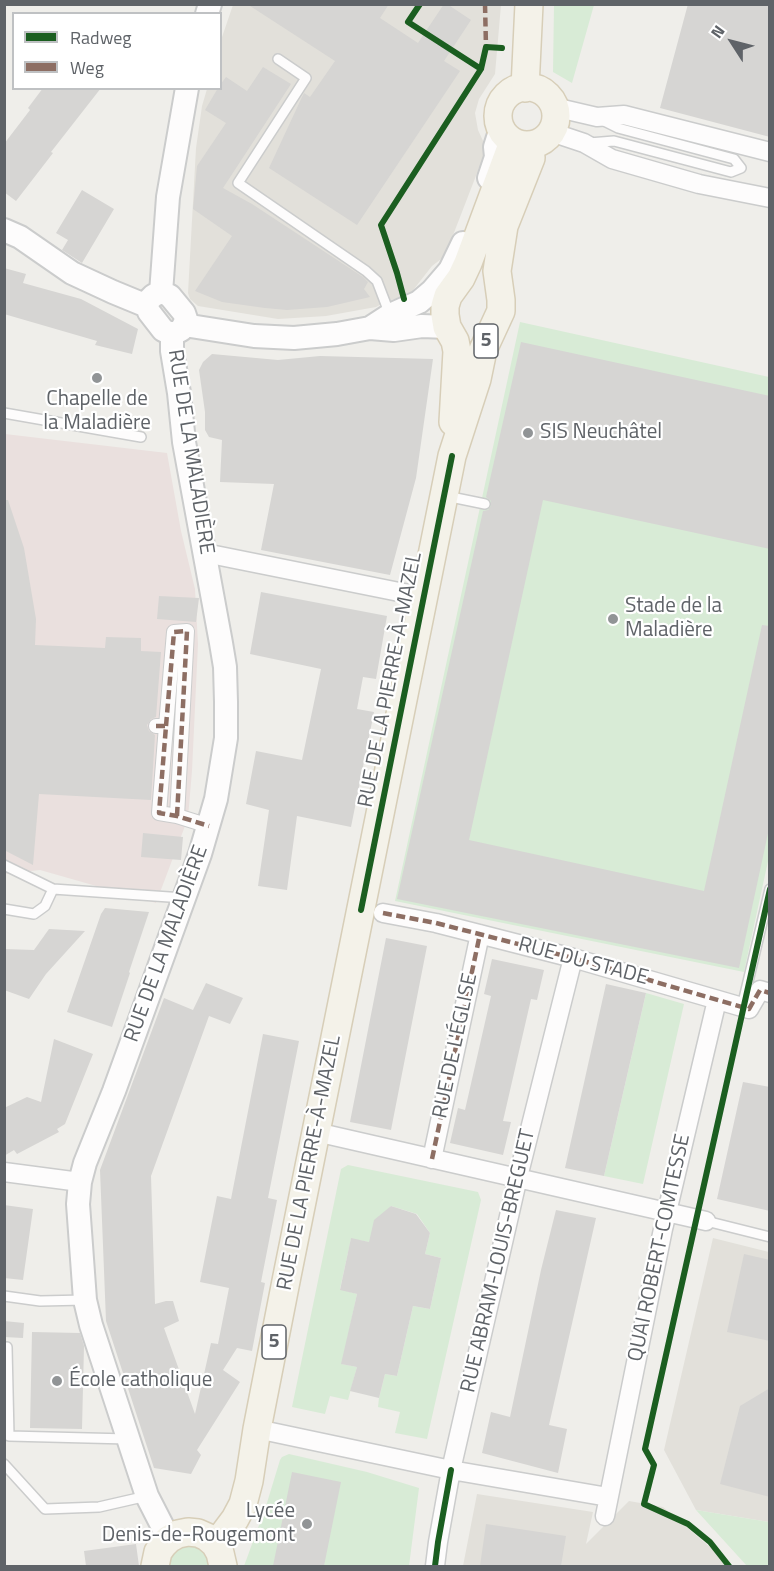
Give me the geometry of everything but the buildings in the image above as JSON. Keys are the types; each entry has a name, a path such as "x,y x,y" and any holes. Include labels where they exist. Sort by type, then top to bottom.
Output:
{"main road":[{"path":"525,88 529,4"},
{"path":"525,88 539,90 551,100 530,131 498,113 504,99 516,90 525,88"},
{"name":"RUE DE LA PIERRE-À-MAZEL","path":"447,327 458,332 470,331 478,328 483,322 487,311 483,280 486,257 504,226 531,158 530,131"},
{"name":"RUE DE LA PIERRE-À-MAZEL","path":"452,456 457,351 455,341 447,327 445,306 448,296 461,278 476,241 530,131"},
{"name":"RUE DE LA PIERRE-À-MAZEL","path":"219,1555 223,1535 243,1504 249,1481 257,1429 452,456 477,379 483,350 501,311 497,271 504,226"},
{"path":"155,1566 158,1552 163,1545 178,1534 188,1532 207,1537 219,1555"}],"street":[{"path":"187,90 168,197 154,299 149,312 163,330 178,329 294,338 370,328 394,330 422,326 447,327"},
{"path":"370,328 390,315 419,302 441,282 457,257 485,190 496,157 495,147 530,131 597,117 624,115 770,152"},
{"path":"530,131 584,143 612,159 699,184 770,198"},
{"path":"476,241 485,190"},
{"path":"4,230 20,237 72,273 113,292 154,299"},
{"name":"RUE DE LA MALADIÈRE","path":"169,1539 147,1496 90,1325 85,1300 78,1204 85,1163 114,1091 209,826 226,738 225,667 184,442 172,351 178,329"},
{"path":"205,553 424,597"},
{"path":"177,816 187,631 174,632 161,726 159,813 209,826"},
{"name":"RUE DU STADE","path":"384,914 436,923 573,958 742,1007"},
{"name":"RUE DE L'ÉGLISE","path":"432,1159 480,934"},
{"name":"RUE ABRAM-LOUIS-BREGUET","path":"435,1566 451,1470 518,1177 573,958"},
{"path":"742,1007 749,1009 760,990 770,993"},
{"name":"QUAI ROBERT-COMTESSE","path":"605,1516 667,1211 717,1000"},
{"path":"316,1132 706,1221"},
{"path":"4,1172 80,1182"},
{"path":"257,1429 451,1470 608,1497"}],"lane":[{"path":"278,59 306,78 238,183 366,271 377,281 390,315"},
{"path":"584,143 614,141 731,172 741,168 734,159 618,128 597,117"},
{"path":"4,413 141,437"},
{"path":"444,496 485,504"},
{"path":"4,866 53,890 184,898"},
{"path":"742,1007 770,889"},
{"path":"4,909 34,914 45,906 53,890"},
{"path":"706,1221 770,1237"},
{"path":"4,1296 40,1300 85,1300"},
{"path":"7,1347 9,1436 128,1440"},
{"path":"4,1464 45,1509 99,1507 147,1496"}],"shaded area":[{"path":"233,5 501,5 495,74 479,99 475,113 478,130 484,143 484,155 445,256 432,266 410,294 376,307 326,316 278,319 198,306 190,299 188,293 196,148 207,90 222,90 222,37"},
{"path":"5,434 167,453 181,531 195,589 198,644 188,818 156,903 40,870 5,874"},
{"path":"713,1238 769,1252 769,1522 696,1510 664,1450"},
{"path":"477,1494 593,1512 586,1544 629,1501 663,1507 729,1566 463,1566"}],"green space":[{"path":"554,5 594,5 572,83 553,72"},
{"name":"Stade de la Maladière","path":"520,322 769,377 770,852 744,972 395,901"},
{"path":"646,993 684,1004 643,1184 604,1176"},
{"path":"348,1165 478,1192 481,1200 427,1439 395,1433 400,1412 378,1407 385,1374 397,1376 413,1306 430,1309 441,1258 425,1254 430,1233 417,1214 391,1206 369,1242 351,1239 340,1289 357,1294 342,1364 357,1367 348,1400 330,1396 325,1414 292,1407 341,1169"},
{"path":"289,1454 367,1472 419,1488 409,1566 244,1566 280,1460"},
{"path":"696,1510 769,1522 769,1566 747,1566"},
{"path":"184,1545 197,1545 208,1554 211,1566 170,1566 173,1553"}],"marked path":[{"path":"485,4 486,47"},
{"path":"166,726 174,632 187,631 177,816"},
{"path":"156,726 166,726 159,813 209,826"},
{"path":"383,913 436,923 573,958 749,1009 760,990 770,993"},
{"path":"432,1159 480,934"}],"cycle path":[{"path":"420,4 408,22 481,69"},
{"path":"404,299 381,225 481,69 486,47 502,48"},
{"path":"361,910 452,456"},
{"path":"729,1566 710,1542 688,1524 644,1504 654,1465 645,1449 770,889"},
{"path":"435,1566 451,1470"}],"place":[{"name":"Chapelle de la Maladière","path":"97,378"},
{"name":"SIS Neuchâtel","path":"528,433"},
{"name":"Stade de la Maladière","path":"613,619"},
{"name":"École catholique","path":"57,1381"},
{"name":"Lycée Denis-de-Rougemont","path":"307,1524"}]}
